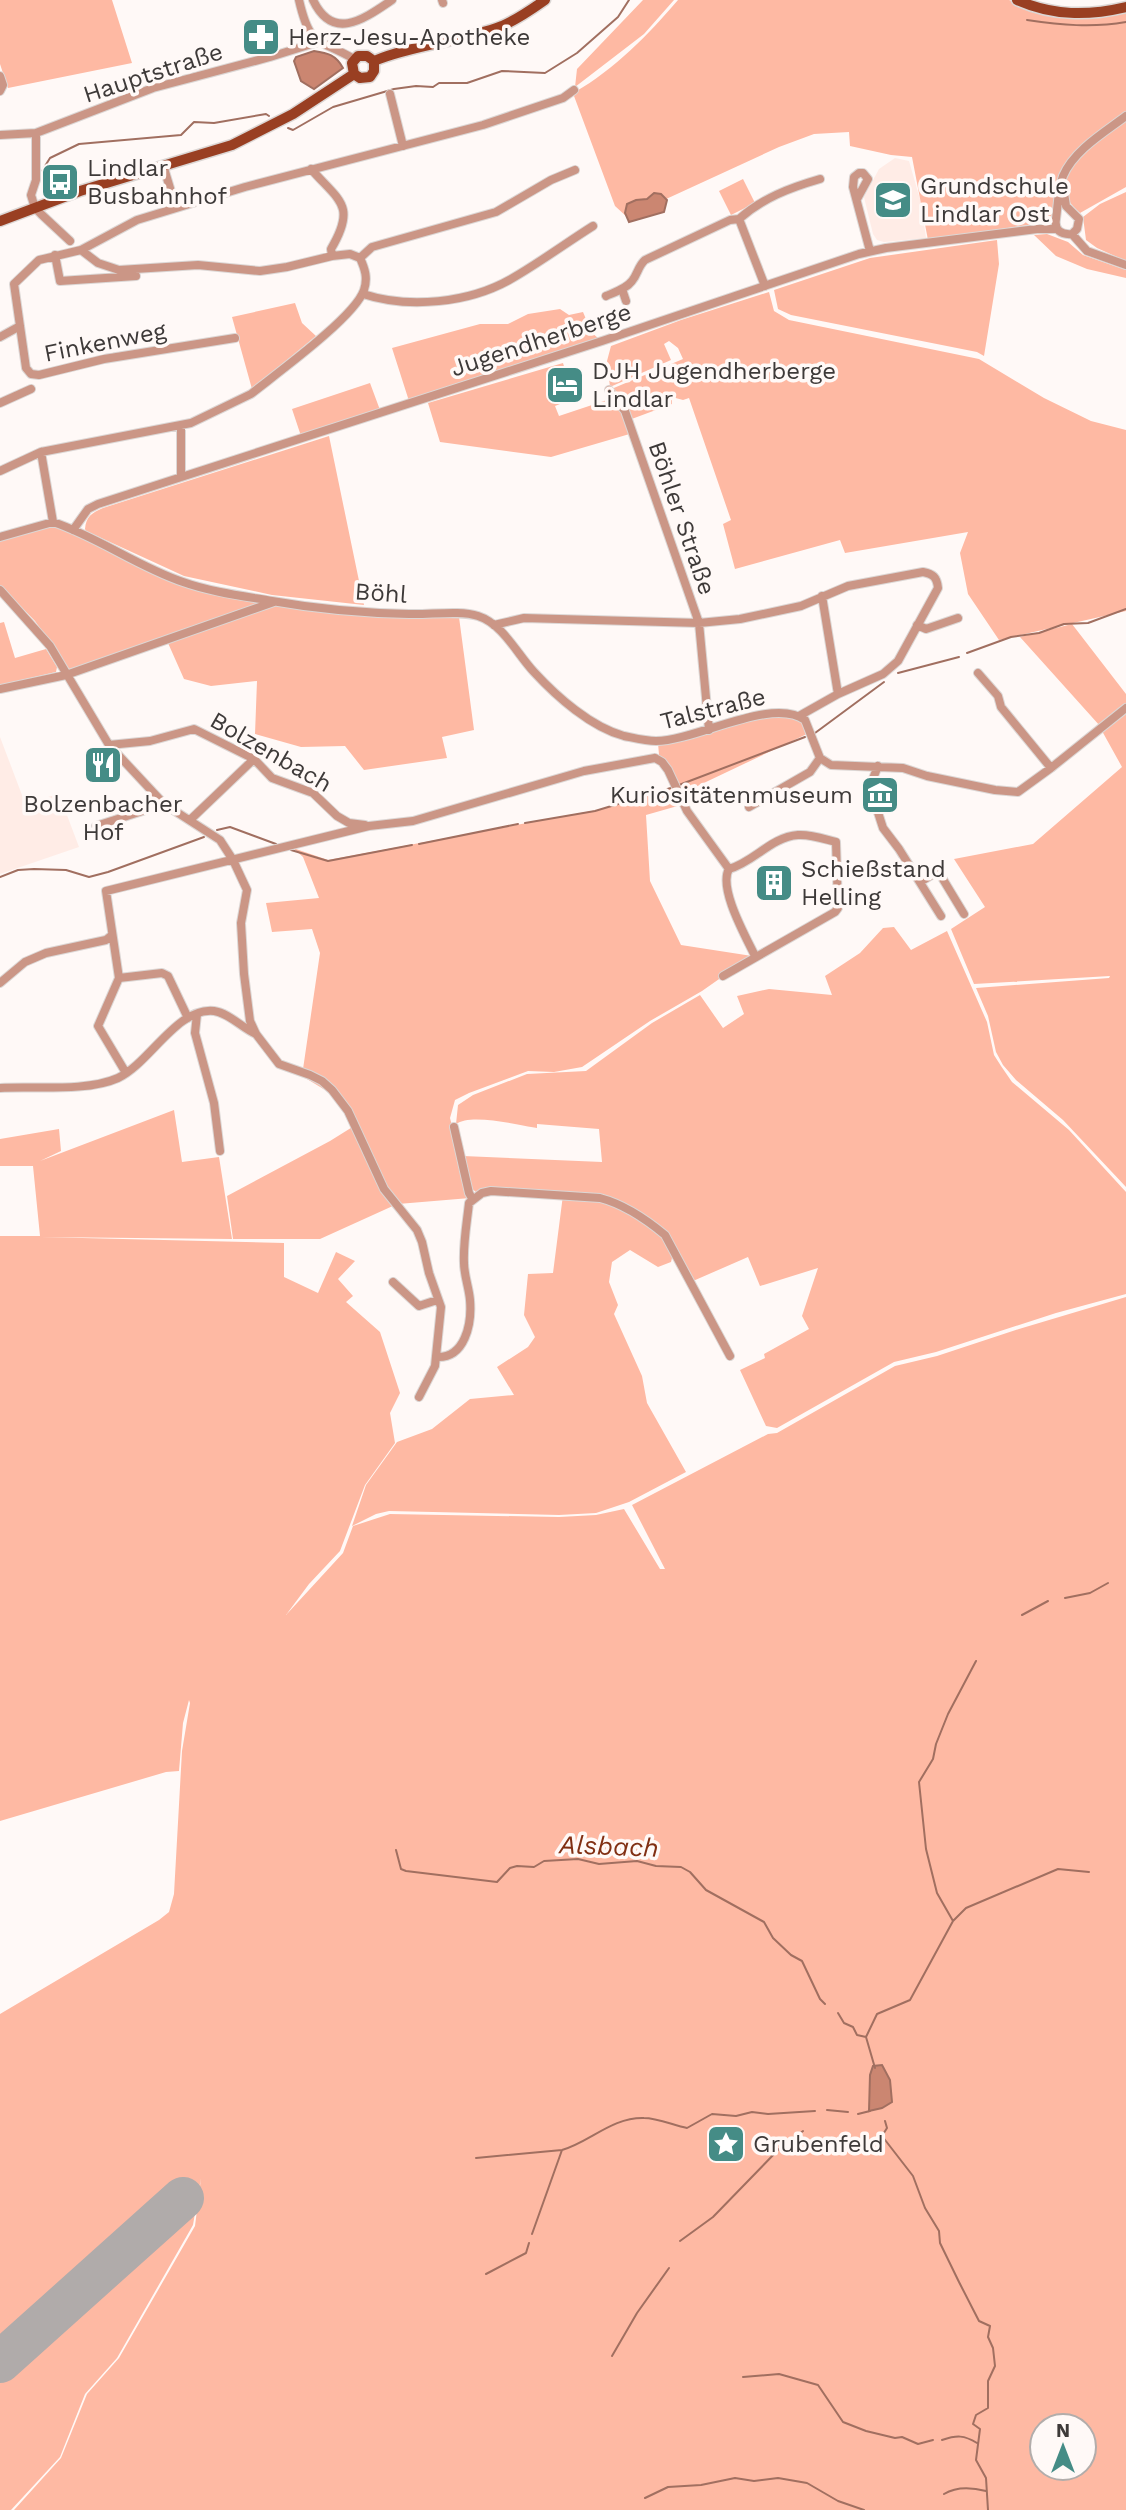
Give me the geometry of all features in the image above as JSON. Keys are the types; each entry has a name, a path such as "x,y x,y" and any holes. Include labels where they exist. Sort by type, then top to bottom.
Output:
{"main road":[{"path":"374,61 375,68 370,77 363,79 354,74 351,66 354,59 362,55 374,61 490,30 525,14 545,0"},
{"path":"1017,0 1061,13 1095,13 1126,7"},
{"path":"0,221 163,165 232,145 293,114 354,74"}],"street":[{"path":"299,0 306,23 318,42 354,59"},
{"path":"313,0 323,18 339,24 347,24 368,16 392,0"},
{"name":"Hauptstraße","path":"0,135 36,134 153,88 318,42"},
{"path":"0,76 3,85 0,91"},
{"path":"0,337 20,326 14,284 39,260 81,250 137,220 311,169 483,125 563,98 574,90"},
{"path":"390,94 403,146"},
{"path":"1126,116 1072,161 1063,178 1056,222 1062,233 1072,234 1087,251 1126,265"},
{"path":"36,134 36,180 31,195 35,208 70,241"},
{"path":"163,165 176,208"},
{"path":"311,169 331,188 343,209 342,230 331,249 332,256"},
{"path":"360,258 372,247 496,212 551,180 575,170"},
{"path":"1063,178 1063,193 1069,211"},
{"path":"606,296 622,289 633,280 640,264 645,260 730,220 739,219 766,199 793,187 820,180"},
{"path":"857,199 870,251"},
{"path":"1056,222 1062,212 1075,214 1079,223 1072,234"},
{"path":"739,219 765,286"},
{"name":"Jugendherberge","path":"73,530 88,509 870,251 1037,229 1056,222"},
{"path":"363,294 378,299 424,302 477,293 511,279 593,226"},
{"path":"0,471 41,453 191,423 251,394 321,338 363,294 367,281 366,270 360,258 350,254 270,271 198,265 119,270 99,262 81,250"},
{"path":"55,255 60,281 136,276"},
{"path":"622,289 626,301"},
{"name":"Finkenweg","path":"20,326 26,368 31,374 39,375 104,359 235,338"},
{"path":"0,403 31,389"},
{"name":"Böhler Straße","path":"609,390 625,411 699,623"},
{"path":"181,425 181,477"},
{"path":"0,537 53,522 41,453"},
{"name":"Böhl","path":"53,522 184,583 276,602 391,614 467,614 480,617 494,625"},
{"name":"Böhler Straße","path":"494,625 524,618 699,623 764,616 801,606 854,584 923,572 936,578 938,588 917,625"},
{"path":"0,590 50,646 109,745 164,804 220,840 233,860 247,890 241,923 244,974 250,1021 256,1034 279,1064 322,1081 348,1111 384,1189 417,1230 441,1307 436,1357 431,1375 419,1396"},
{"path":"822,596 838,694"},
{"path":"0,689 66,675 276,602"},
{"path":"799,716 890,670 898,661 917,625 926,629 958,618"},
{"path":"699,623 709,730"},
{"path":"494,625 534,672 589,718 626,736 655,741"},
{"path":"978,673 998,696 1001,707 1051,768"},
{"path":"749,807 810,772 820,758 831,765 903,768 927,776 1018,792 1126,708"},
{"name":"Talstraße","path":"112,935 106,891 369,825 413,821 584,771 655,758 655,741 709,730 770,712 783,712 805,720 820,758"},
{"name":"Bolzenbach","path":"109,745 150,741 194,729 254,759 272,778 313,793 337,816 349,823 369,825"},
{"path":"655,758 662,762 696,825 729,869"},
{"path":"190,820 254,759"},
{"path":"878,766 872,781 873,797 883,828 941,916"},
{"path":"96,826 164,804"},
{"path":"723,976 838,908 836,842 816,836 796,835 772,844 747,862 729,869"},
{"path":"729,869 726,879 733,907 755,957"},
{"path":"920,882 938,871 964,914"},
{"path":"112,935 119,978 98,1026 126,1073"},
{"path":"0,983 25,962 46,953 106,940 112,935"},
{"path":"119,978 162,972 168,976 188,1017"},
{"path":"0,1088 78,1087 117,1079 137,1065 179,1023 197,1014 212,1011 221,1013 256,1034"},
{"path":"197,1014 195,1033 212,1095 220,1151"},
{"path":"454,1127 469,1193 473,1200"},
{"path":"436,1357 447,1357 458,1350 468,1331 470,1301 463,1264 469,1203 482,1193 491,1191 600,1198 611,1201 657,1228 665,1235 730,1356"},
{"path":"393,1282 419,1306 438,1300"}],"shaded area":[{"path":"0,0 112,0 132,63 8,88 0,64"},
{"path":"643,0 674,0 644,34 575,87 577,69"},
{"path":"678,0 1009,0 1034,10 1126,11 1126,112 1070,158 1052,215 1045,221 1034,224 928,240 912,157 850,146 849,132 814,134 779,147 627,217 615,206 574,96 575,92 604,73 630,50"},
{"path":"314,51 331,55 343,68 314,89 301,81 294,61 296,57"},
{"path":"1126,120 1126,187 1080,213 1069,200 1065,186 1069,174 1088,150"},
{"name":"Grundschule Lindlar Ost","path":"895,158 909,161 921,203 926,238 884,242 877,240 873,234 864,197 879,169"},
{"path":"743,179 755,203 731,215 719,191"},
{"path":"1126,192 1126,261 1086,240 1083,217 1100,204"},
{"path":"654,193 661,194 667,200 664,212 629,222 625,213 627,204 647,199"},
{"path":"1047,234 1068,242 1083,255 1126,270 1126,278 1087,269 1056,256 1034,235"},
{"path":"997,240 999,264 984,356 977,352 791,315 778,309 774,290 870,258"},
{"path":"769,292 774,311 789,320 979,359 1044,398 1091,421 1126,430 1126,611 999,640 968,594 960,553 968,532 845,553 840,540 735,569 723,524 731,520 689,398 683,400 672,397 672,404 629,420 633,433 551,457 440,442 428,403 563,363 566,373 557,376 565,402 555,406 559,416 613,398 609,390 683,359 678,348 669,341 664,344 671,360 610,387 607,361 611,346"},
{"path":"295,303 302,323 316,336 252,389 232,317"},
{"path":"560,309 569,315 583,312 592,333 598,338 409,401 392,348 480,324 508,324 528,314"},
{"path":"370,383 380,410 301,436 292,409"},
{"path":"329,436 364,605 272,595 184,576 85,529 90,516 103,508"},
{"path":"55,525 161,576 260,603 69,670 35,621 0,585 0,540"},
{"path":"274,605 412,617 459,617 474,730 442,737 447,758 364,770 345,746 301,747 255,734 257,681 211,686 184,679 168,643"},
{"path":"4,622 15,658 46,649 57,667 56,672 0,685 0,623"},
{"path":"1072,624 1126,694 1126,704 1100,726 1020,637"},
{"path":"1126,711 1126,1187 1063,1120 1016,1080 1003,1065 996,1052 988,1016 976,988 1110,976 974,984 951,929 985,907 954,859 1033,844 1122,767 1102,731"},
{"path":"765,716 799,718 809,733 687,791 684,798 669,766 659,755 658,743 711,733"},
{"path":"0,737 25,803 59,794 79,847 0,874"},
{"path":"673,788 681,805 646,815 650,881 681,945 752,956 582,1067 554,1072 528,1071 455,1100 450,1118 470,1198 398,1204 386,1188 335,1096 302,1076 320,953 312,929 272,932 266,903 319,898 303,857 293,848 328,860 597,810"},
{"path":"894,927 911,950 947,931 987,1022 994,1055 1001,1066 1012,1082 1069,1130 1126,1192 1126,1294 1056,1313 936,1352 894,1362 777,1428 766,1426 740,1370 765,1358 764,1354 809,1329 802,1316 818,1268 760,1286 748,1257 693,1281 666,1234 612,1199 476,1192 471,1188 463,1156 602,1162 599,1129 537,1124 537,1128 483,1120 456,1124 458,1105 473,1095 527,1074 586,1071 652,1023 700,995 723,1028 744,1014 737,996 769,989 832,995 825,976 860,953 883,928"},
{"path":"174,1110 182,1162 219,1157 232,1239 41,1237 284,1243 284,1277 318,1293 336,1252 355,1261 338,1279 353,1296 346,1302 380,1332 400,1393 390,1413 395,1443 365,1485 340,1551 309,1584 286,1615 343,1553 353,1526 390,1514 559,1517 596,1515 624,1509 660,1569 665,1569 632,1505 768,1434 777,1433 895,1366 937,1356 1126,1297 1126,2510 14,2510 61,2458 87,2394 119,2358 195,2226 201,2178 193,2225 117,2358 85,2394 60,2457 11,2510 0,2510 0,2014 169,1912 174,1894 182,1751 190,1703 189,1700 183,1723 179,1771 166,1772 0,1821 0,1236 40,1236 33,1166 0,1166 0,1139 59,1129 61,1151 40,1161"},
{"path":"354,1126 395,1205 320,1239 233,1239 227,1196"},
{"path":"563,1195 610,1201 657,1230 673,1254 671,1262 658,1267 630,1250 612,1262 609,1282 618,1305 614,1314 642,1376 647,1403 686,1472 629,1502 596,1513 559,1515 389,1511 376,1514 352,1526 366,1485 397,1442 432,1429 470,1399 514,1395 497,1367 528,1347 535,1337 524,1315 528,1274 553,1273"},
{"path":"882,2065 890,2080 892,2102 869,2111 870,2075 873,2066"}],"waterway":[{"path":"288,128 293,130 333,107 394,89 433,87 439,83 467,83 502,71 545,73 577,53 618,17 629,0"},
{"path":"1027,20 1077,25 1126,22"},
{"path":"42,171 50,158 79,144 181,135 194,122 214,123 266,114 269,116"},
{"path":"967,653 1011,637 1039,633 1064,624 1088,623 1126,609"},
{"path":"898,673 959,657"},
{"path":"815,733 884,682"},
{"path":"679,785 805,737"},
{"path":"525,823 595,811 674,787"},
{"path":"419,844 518,824"},
{"path":"217,830 230,827 276,844"},
{"path":"0,877 18,870 34,869 66,870 89,877 204,837"},
{"path":"291,850 328,861 412,845"},
{"path":"1065,1598 1090,1593 1108,1583"},
{"path":"1022,1615 1048,1601"},
{"path":"866,2037 877,2014 910,2000 953,1921 937,1893 926,1849 919,1782 933,1759 948,1714 976,1661"},
{"name":"Alsbach","path":"396,1850 401,1869 406,1871 497,1882 510,1868 534,1867 544,1861 578,1859 599,1864 637,1861 656,1866 681,1867 690,1872 706,1890 764,1922 773,1938 791,1955 802,1961 825,2004"},
{"path":"953,1921 966,1908 1058,1869 1089,1872"},
{"name":"Alsbach","path":"838,2013 844,2023 853,2027 857,2035 866,2037 875,2068"},
{"path":"827,2110 848,2112"},
{"path":"476,2158 562,2150 622,2121 632,2119 654,2119 687,2128 712,2114 736,2116 752,2112 768,2114 815,2111"},
{"path":"858,2114 870,2111"},
{"name":"Alsbach","path":"885,2121 887,2128 882,2136 913,2176 925,2208 939,2231 940,2243 979,2321 990,2326 988,2337 993,2348 995,2366 988,2381 988,2408 976,2415 973,2424 980,2429 976,2460 986,2478 988,2510"},
{"path":"680,2241 713,2217 779,2149 803,2131"},
{"path":"532,2234 562,2150"},
{"path":"486,2274 526,2253 529,2243"},
{"path":"612,2356 637,2313 669,2268"},
{"path":"743,2377 779,2374 818,2385 843,2422 866,2431 895,2438 902,2437 918,2444 933,2440"},
{"path":"942,2440 960,2437 977,2443"},
{"path":"645,2498 668,2487 701,2485 735,2478 754,2481 778,2478 807,2483 838,2501 864,2510"},
{"path":"944,2494 964,2488 986,2491"}],"runway":[{"path":"0,2362 183,2198"}],"place":[{"name":"Herz-Jesu-Apotheke","path":"261,37"},
{"name":"Lindlar Busbahnhof","path":"60,182"},
{"name":"Grundschule Lindlar Ost","path":"893,200"},
{"name":"DJH Jugendherberge Lindlar","path":"565,385"},
{"name":"Bolzenbacher Hof","path":"103,765"},
{"name":"Kuriositätenmuseum","path":"880,795"},
{"name":"Schießstand Helling","path":"774,883"},
{"name":"Grubenfeld","path":"726,2144"}]}
